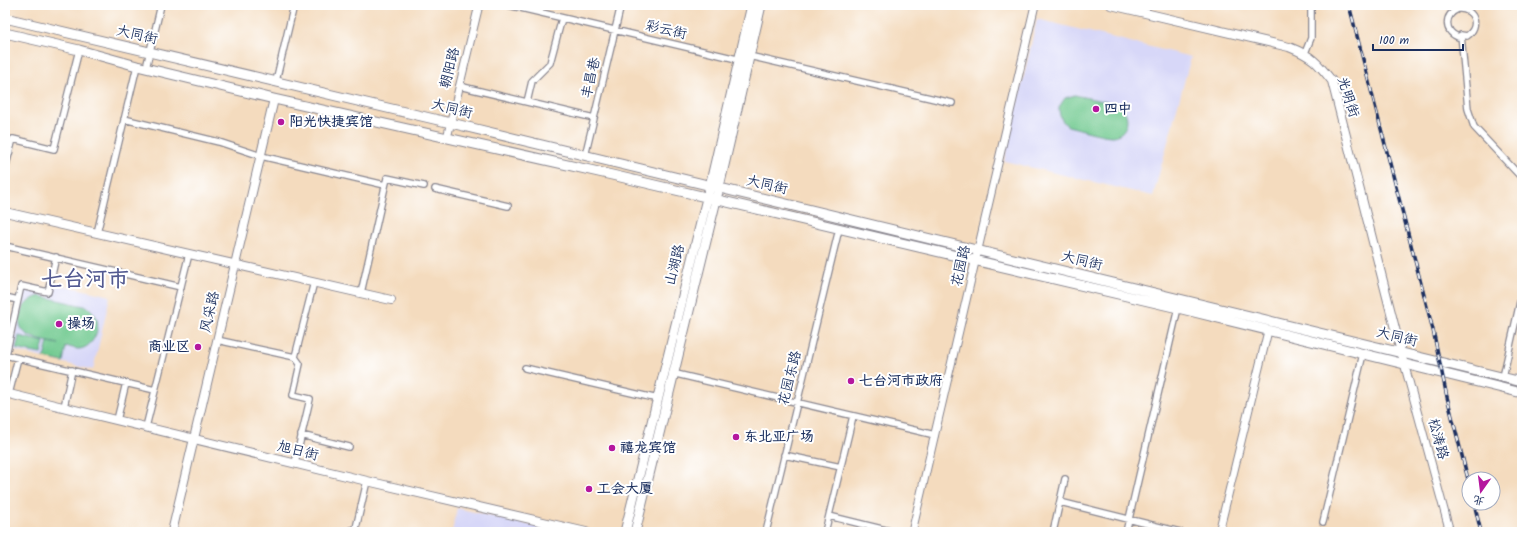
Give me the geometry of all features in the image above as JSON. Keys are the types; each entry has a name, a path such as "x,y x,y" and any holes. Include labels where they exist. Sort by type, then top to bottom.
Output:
{"main road":[{"name":"山湖路","path":"635,532 719,188 746,59 752,5"},
{"name":"山湖路","path":"625,532 706,198 761,5"},
{"name":"光明街","path":"1111,5 1289,47 1305,53 1319,65 1332,81 1401,352"},
{"name":"大同街","path":"5,18 276,81 1522,382"},
{"name":"大同街","path":"5,33 274,99 612,175 1178,308 1522,393"},
{"name":"风采路","path":"172,532 274,99"},
{"path":"5,212 392,300"},
{"name":"旭日街","path":"7,393 367,481 586,532"}],"street":[{"path":"97,233 124,119 141,67 149,52 161,5"},
{"path":"276,81 294,5"},
{"name":"朝阳路","path":"447,138 479,5"},
{"name":"彩云街","path":"508,5 746,59 952,103"},
{"name":"丰昌巷","path":"585,156 621,5"},
{"name":"花园路","path":"912,532 1035,5"},
{"path":"1305,53 1311,38 1311,5"},
{"path":"1462,7 1470,12 1473,16 1475,24 1471,33 1467,36 1461,35 1458,37 1450,32 1447,23 1450,14 1462,7"},
{"path":"527,102 532,81 550,63 562,18"},
{"path":"1461,35 1467,102 1474,127 1522,178"},
{"path":"5,169 13,139 54,149 79,50"},
{"path":"459,86 594,118"},
{"path":"124,119 219,142 261,156 385,185"},
{"path":"361,293 387,178 424,186"},
{"path":"435,189 508,206"},
{"name":"花园东路","path":"766,532 838,229"},
{"path":"5,246 181,287"},
{"path":"146,427 190,254"},
{"path":"56,258 48,292 21,286 5,355 156,390"},
{"path":"295,357 314,282"},
{"path":"1503,377 1522,293"},
{"path":"5,297 18,300"},
{"path":"1126,532 1178,308"},
{"path":"1219,532 1268,331"},
{"path":"217,340 295,357 300,364 294,395 310,399 295,463"},
{"name":"松涛路","path":"1401,352 1450,532"},
{"path":"1323,522 1363,354"},
{"path":"7,393 18,358"},
{"path":"525,368 658,399"},
{"path":"64,407 72,370"},
{"path":"664,371 934,435"},
{"path":"117,420 126,383"},
{"path":"825,532 853,416"},
{"path":"301,435 349,447"},
{"path":"784,455 841,467"},
{"path":"1053,532 1065,479"},
{"path":"346,532 358,530 367,481"},
{"path":"1060,502 1180,532"},
{"path":"829,516 894,532"},
{"path":"1446,532 1447,520"}],"shaded area":[{"name":"四中","path":"1037,19 1191,57 1153,196 1004,161"},
{"path":"53,283 110,296 93,370 11,350 25,290 50,296"},
{"path":"457,508 560,532 452,532"}],"green space":[{"path":"1075,95 1108,102 1123,109 1127,118 1125,129 1117,135 1111,136 1068,126 1061,118 1059,107 1065,98"},
{"name":"操场","path":"40,296 88,307 94,313 96,318 98,324 96,334 88,346 79,349 66,346 63,362 44,358 48,342 59,344 32,337 25,333 21,328 19,321 22,309 27,303"},
{"path":"19,336 44,342 41,354 16,349"}],"railway":[{"path":"1349,5 1433,330 1447,397 1466,471"},
{"path":"1476,511 1481,532"}],"place":[{"name":"四中","path":"1096,109"},
{"name":"阳光快捷宾馆","path":"281,122"},
{"name":"操场","path":"59,324"},
{"name":"商业区","path":"198,347"},
{"name":"七台河市政府","path":"851,381"},
{"name":"东北亚广场","path":"736,437"},
{"name":"禧龙宾馆","path":"612,448"},
{"name":"工会大厦","path":"589,489"}],"district":[{"name":"七台河市","path":"85,280"}]}
